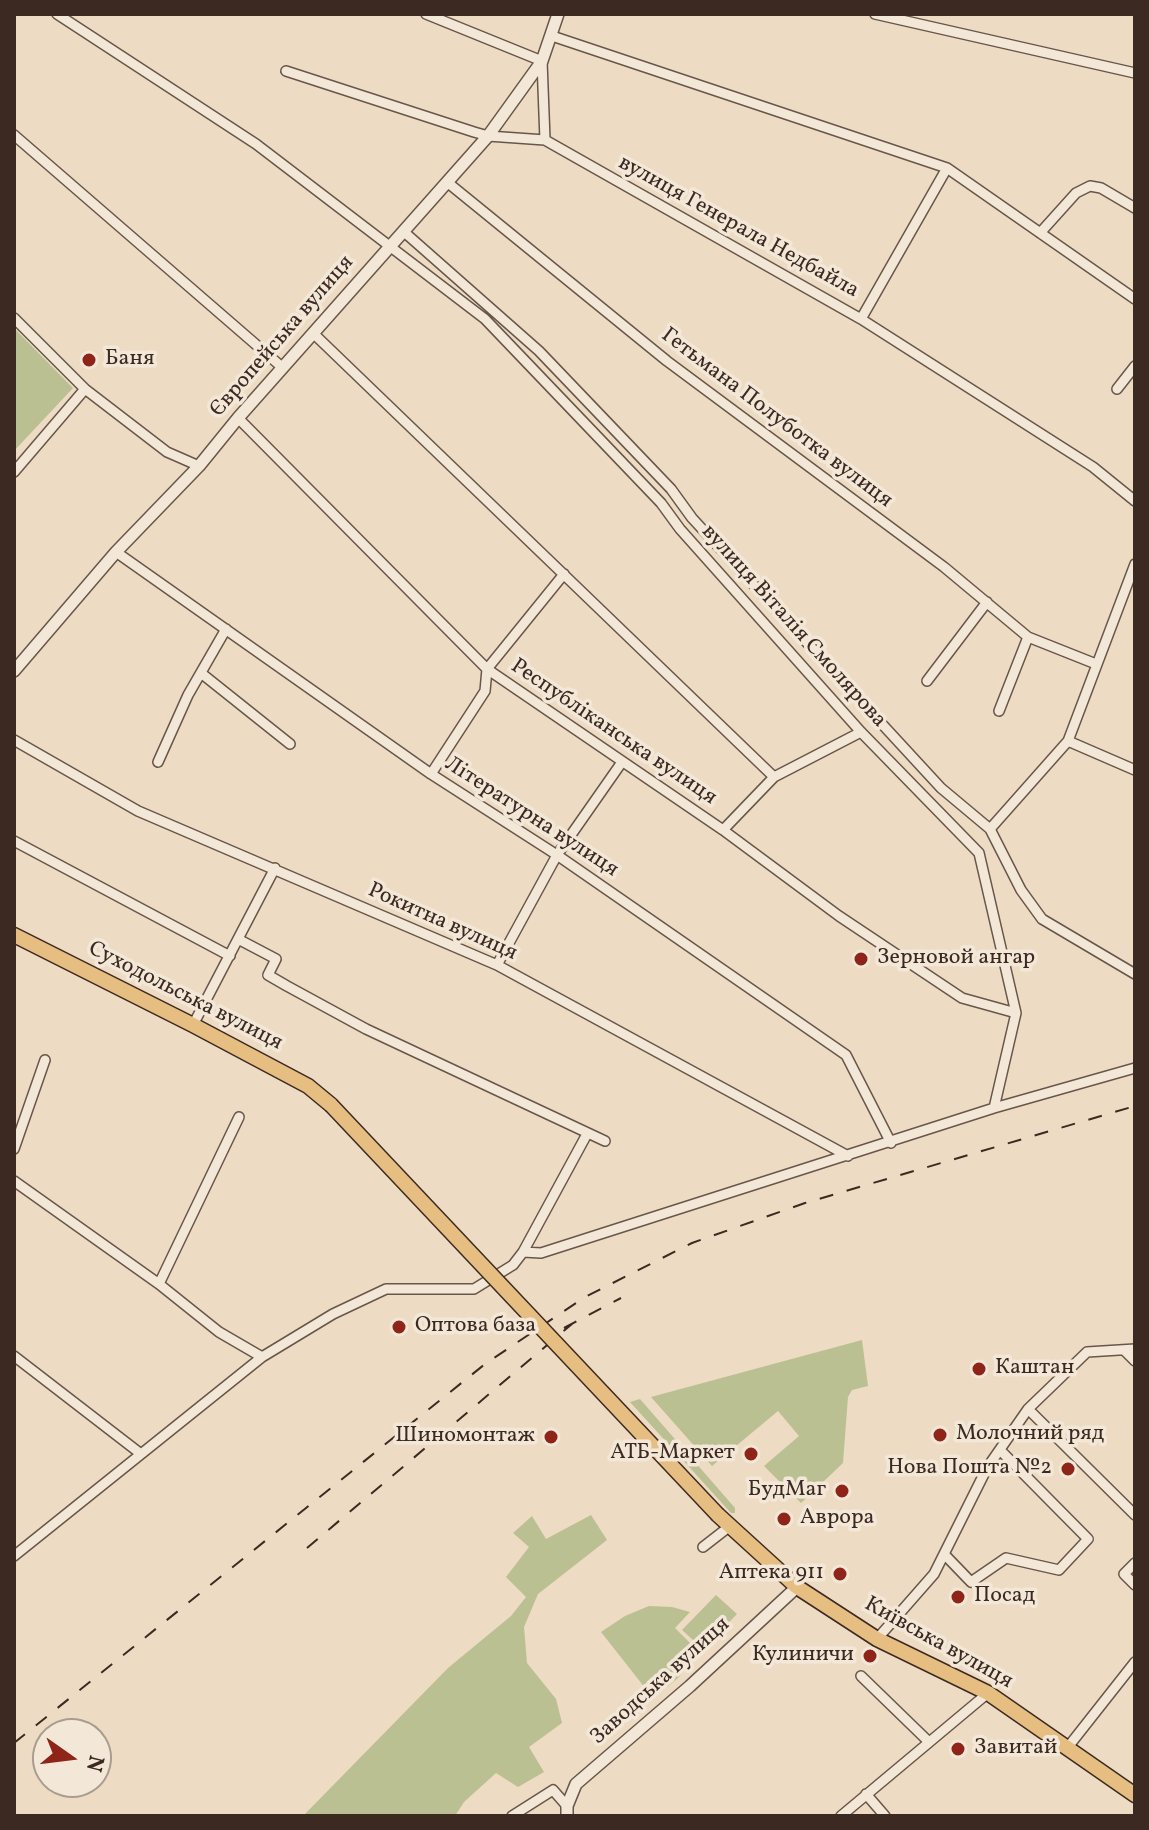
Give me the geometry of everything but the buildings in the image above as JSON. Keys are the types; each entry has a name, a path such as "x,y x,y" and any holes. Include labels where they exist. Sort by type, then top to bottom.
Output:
{"main road":[{"name":"Суходольська вулиця","path":"14,935 308,1086 331,1105 718,1515"},
{"name":"Київська вулиця","path":"718,1515 797,1587 877,1639 988,1693 1135,1795"}],"street":[{"path":"57,14 256,144 390,246"},
{"path":"426,14 542,61 545,140"},
{"name":"Європейська вулиця","path":"14,671 116,552 199,466 488,136 542,61 558,14"},
{"path":"875,14 1135,73"},
{"path":"552,36 947,168 1135,299"},
{"name":"вулиця Генерала Недбайла","path":"286,71 488,136 545,140 861,319 1093,467 1135,501"},
{"path":"14,135 283,368"},
{"path":"861,319 947,168"},
{"name":"Гетьмана Полуботка вулиця","path":"447,182 667,361 944,567 1028,637 1096,664"},
{"path":"1040,233 1076,193 1090,186 1101,188 1135,208"},
{"name":"вулиця Віталія Смолярова","path":"403,231 539,351 671,489 692,518 941,788 990,829 1021,890 1042,919 1135,974"},
{"name":"вулиця Віталія Смолярова","path":"390,246 485,319 661,503 680,529 861,732 979,853 1016,1013 994,1108"},
{"path":"14,318 85,389 167,452 199,466"},
{"path":"314,334 774,777"},
{"path":"1117,389 1135,366"},
{"path":"14,472 85,389"},
{"name":"Республіканська вулиця","path":"238,418 487,669 723,830 839,916 962,998 1016,1013"},
{"name":"Літературна вулиця","path":"116,552 431,774 557,855 846,1055 891,1143"},
{"path":"990,829 1068,741 1135,564"},
{"path":"431,774 485,691 487,669 564,574"},
{"path":"927,681 987,602"},
{"path":"158,762 188,695 226,629"},
{"path":"999,711 1028,637"},
{"path":"201,673 290,744"},
{"path":"723,830 774,777 861,732"},
{"name":"Рокитна вулиця","path":"14,740 138,811 497,965 848,1156"},
{"path":"1068,741 1135,770"},
{"path":"497,965 557,855 622,762"},
{"path":"14,841 230,956"},
{"path":"193,1025 275,868"},
{"path":"238,939 276,959 268,975 287,986 366,1029 605,1141"},
{"path":"14,1149 45,1060"},
{"path":"523,1252 541,1253 994,1108 1135,1068"},
{"path":"159,1284 239,1117"},
{"path":"14,1556 262,1357 333,1314 386,1289 474,1289 513,1265 587,1134"},
{"path":"14,1181 159,1284 219,1332 262,1357"},
{"path":"877,1639 934,1574 987,1468 1028,1409 1087,1352 1130,1349 1135,1361"},
{"path":"14,1356 141,1454"},
{"path":"1028,1409 1135,1515"},
{"path":"944,1554 971,1582 1006,1558 1059,1570 1088,1539 1000,1450"},
{"path":"703,1547 730,1526"},
{"path":"1135,1563 1124,1574 1135,1585"},
{"name":"Заводська вулиця","path":"567,1811 576,1784 690,1686 797,1587"},
{"path":"1068,1747 1135,1662"},
{"path":"861,1676 929,1742"},
{"path":"841,1816 988,1693"},
{"path":"512,1816 553,1790 567,1811"},
{"path":"866,1794 885,1816"}],"green space":[{"path":"14,328 73,388 14,451"},
{"path":"862,1340 868,1386 852,1390 848,1397 843,1463 801,1503 764,1466 799,1436 778,1411 712,1466 651,1397"},
{"path":"640,1399 735,1508 735,1513 731,1513 630,1402"},
{"path":"591,1515 607,1540 538,1594 524,1627 527,1663 556,1699 562,1723 529,1747 544,1772 518,1787 496,1773 464,1802 455,1816 303,1816 448,1668 511,1616 526,1597 506,1577 529,1547 513,1533 532,1516 546,1539"},
{"path":"716,1595 737,1614 703,1649 682,1630"},
{"path":"649,1606 690,1612 675,1628 700,1653 678,1678 653,1698 601,1632 625,1616"}],"railway":[{"path":"14,1743 485,1364 585,1297 692,1243 805,1203 1135,1106"},
{"path":"564,1328 621,1298"},
{"path":"307,1548 572,1324"}],"place":[{"name":"Баня","path":"89,360"},
{"name":"Зерновой ангар","path":"861,959"},
{"name":"Оптова база","path":"399,1327"},
{"name":"Каштан","path":"979,1369"},
{"name":"Молочний ряд","path":"940,1435"},
{"name":"Шиномонтаж","path":"551,1437"},
{"name":"АТБ-Маркет","path":"751,1454"},
{"name":"Нова Пошта №2","path":"1068,1469"},
{"name":"БудМаг","path":"842,1491"},
{"name":"Аврора","path":"784,1519"},
{"name":"Аптека 911","path":"840,1574"},
{"name":"Посад","path":"958,1597"},
{"name":"Кулиничи","path":"870,1656"},
{"name":"Завитай","path":"958,1749"}]}
